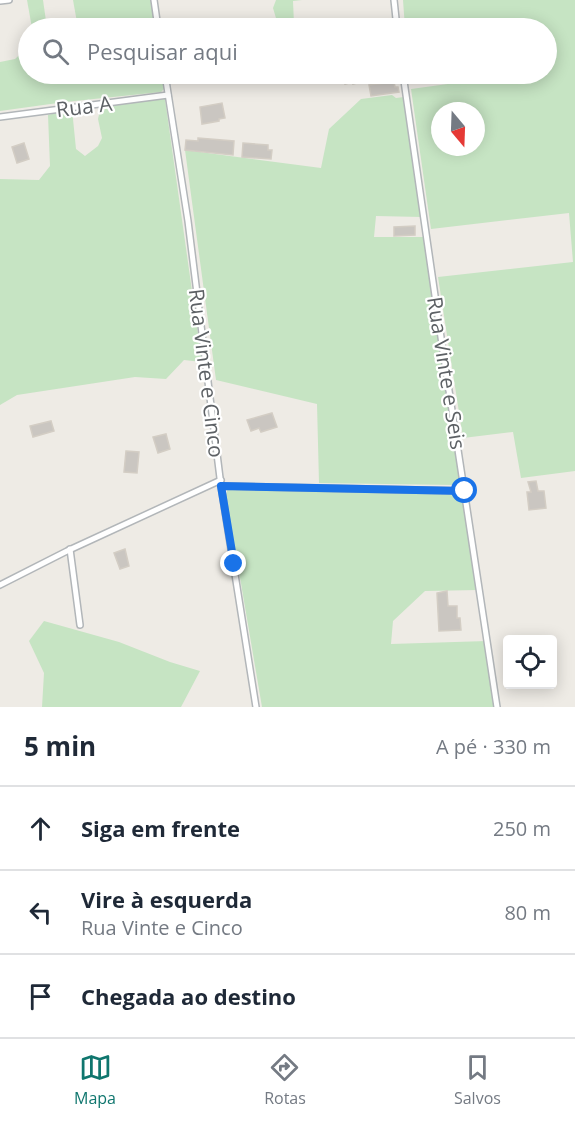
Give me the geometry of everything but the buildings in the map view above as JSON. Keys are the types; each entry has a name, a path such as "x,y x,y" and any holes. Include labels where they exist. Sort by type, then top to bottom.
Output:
{"street":[{"path":"0,1 9,0"},
{"path":"154,0 157,18"},
{"path":"394,0 396,18"},
{"name":"Rua Vinte e Cinco","path":"166,84 188,221 221,483 256,707"},
{"name":"Rua Vinte e Seis","path":"404,84 497,707"},
{"name":"Rua A","path":"0,117 168,95"},
{"path":"0,585 70,549 221,483 465,491"},
{"path":"70,549 80,625"}],"green space":[{"path":"27,0 43,0 46,18 30,18"},
{"path":"73,0 151,0 154,18 76,18"},
{"path":"276,0 302,0 293,1 294,18 276,18 273,8"},
{"path":"403,0 575,0 575,471 521,478 513,432 463,438 438,277 573,262 569,213 431,229 411,89 448,84 557,84 557,18 404,18"},
{"path":"18,56 18,84 164,84 164,89 161,92 0,111 0,62"},
{"path":"392,95 396,98 404,97 422,217 376,216 374,237 425,237 462,476 460,481 453,485 319,483 317,404 216,380 185,150 321,168 329,129 361,99"},
{"path":"165,99 202,362 184,360 166,379 135,377 17,395 0,405 0,179 39,180 50,166 48,115 72,109 76,149 85,156 98,146 102,138 98,119 101,106"},
{"path":"228,488 462,492 478,590 425,591 393,621 391,644 487,641 495,707 262,707 226,495"},
{"path":"44,621 119,642 200,671 181,707 42,707 44,673 29,641"}],"route":[{"path":"234,564 221,486 465,491"}]}
